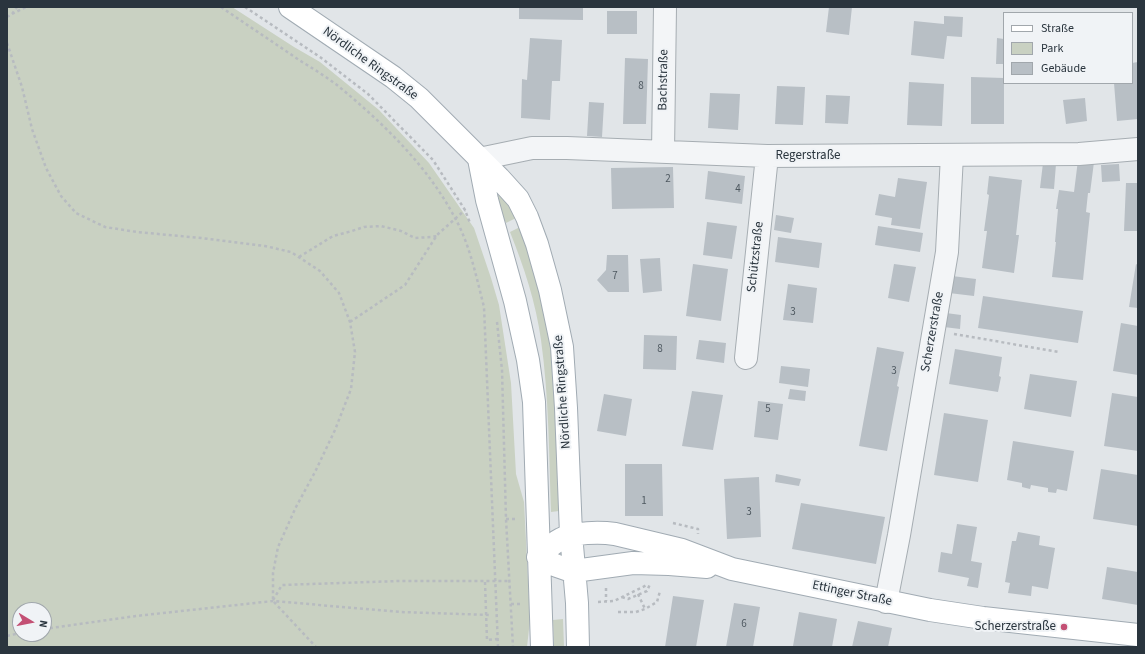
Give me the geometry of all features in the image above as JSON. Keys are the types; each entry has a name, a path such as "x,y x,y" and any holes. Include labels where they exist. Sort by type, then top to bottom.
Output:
{"main road":[{"name":"Nördliche Ringstraße","path":"290,7 393,78 419,98 499,178 518,199 527,216 537,244 550,290 562,347 567,416 571,534 578,647"},
{"path":"479,159 487,200 516,301 528,360 534,402 542,647"},
{"path":"538,557 561,539 571,534"},
{"name":"Ettinger Straße","path":"571,534 615,534 682,550 732,568 886,602 930,610 983,618 1138,635"},
{"path":"538,557 556,566 574,571 633,563 732,568"}],"street":[{"name":"Bachstraße","path":"663,152 665,7"},
{"name":"Regerstraße","path":"479,159 532,148 767,156 1079,154 1138,149"},
{"name":"Schützstraße","path":"746,358 767,156"},
{"name":"Scherzerstraße","path":"886,602 947,252 952,156"}],"path":[{"path":"12,14 17,7"},
{"path":"7,18 26,7"},
{"path":"222,7 336,84 381,123 407,149 441,194 455,218 472,258 484,307 498,647"},
{"path":"245,7 320,57 368,94 433,160 465,210 471,225"},
{"path":"7,42 22,87 32,129 46,168 60,196 76,213 105,227 265,246 291,252 320,271 339,293 350,322 355,352 351,389 335,430 296,507 278,547 273,574 273,601 316,647"},
{"path":"350,322 405,285 438,236 465,210"},
{"path":"299,257 333,236 364,227 381,226 401,231 415,238 438,236"},
{"path":"496,320 502,370 506,519 513,647"},
{"path":"933,331 1059,352"},
{"path":"672,523 698,529"},
{"path":"273,601 282,585 399,581 510,582"},
{"path":"485,582 487,640 498,639"},
{"path":"621,597 628,599 638,594 647,592 650,584"},
{"path":"618,612 636,612 644,609 657,602 660,591"},
{"path":"638,594 644,609"},
{"path":"52,628 136,616 273,601 401,612 492,615"}],"green space":[{"path":"7,7 232,7 320,62 379,110 429,163 474,228 499,305 511,383 516,474 524,502 530,620 527,647 7,647"},
{"path":"495,193 503,193 516,218 506,223 495,200"},
{"path":"520,227 541,296 552,360 557,425 559,511 551,512 547,404 544,361 539,326 529,285 510,232"},
{"path":"563,619 564,647 554,647 553,620"}],"building":[{"path":"519,7 583,7 583,20 519,19"},
{"path":"829,7 852,7 849,35 826,32"},
{"path":"607,11 637,11 637,34 607,34"},
{"path":"944,16 963,17 962,37 947,36 944,59 911,55 914,21 944,24"},
{"path":"530,38 562,40 560,81 552,81 550,120 521,118 522,79 527,80"},
{"path":"997,38 1003,39 1003,64 996,64"},
{"path":"625,58 648,59 646,124 623,124"},
{"path":"1138,62 1138,119 1117,121 1114,84 1133,84 1133,63"},
{"path":"971,77 1003,78 1004,124 971,124"},
{"path":"909,82 944,84 942,126 907,125"},
{"path":"777,86 805,87 803,125 775,124"},
{"path":"710,93 740,94 738,130 708,128"},
{"path":"826,95 850,96 848,124 825,123"},
{"path":"1085,98 1087,121 1066,124 1063,100"},
{"path":"589,102 604,103 602,137 587,136"},
{"path":"1078,160 1094,162 1086,212 1090,213 1083,280 1052,277 1058,209 1056,209 1059,190 1074,192"},
{"path":"1043,163 1056,164 1054,189 1040,188"},
{"path":"1119,164 1120,181 1102,182 1101,165"},
{"path":"673,167 674,208 612,209 611,168"},
{"path":"708,171 745,176 742,204 705,199"},
{"path":"989,176 1022,180 1016,235 1019,235 1014,273 982,268 987,231 984,231 989,195 987,194"},
{"path":"898,178 927,182 920,229 891,225 892,218 875,215 879,194 895,197"},
{"path":"1126,183 1138,183 1138,231 1124,231"},
{"path":"776,215 794,218 791,233 774,230"},
{"path":"707,222 737,226 732,259 703,255"},
{"path":"878,226 923,233 920,252 875,245"},
{"path":"778,237 822,243 819,268 775,262"},
{"path":"607,255 628,255 629,292 608,292 597,280 606,270"},
{"path":"660,258 662,291 643,293 640,259"},
{"path":"693,264 728,269 721,321 686,316"},
{"path":"894,264 916,267 909,302 888,298"},
{"path":"1136,264 1138,265 1138,308 1129,307"},
{"path":"952,276 976,279 974,296 949,293"},
{"path":"788,284 817,288 813,323 783,320"},
{"path":"983,296 1083,311 1078,343 978,328"},
{"path":"946,313 961,315 960,329 944,327"},
{"path":"1121,323 1138,326 1138,375 1113,371"},
{"path":"644,335 677,336 676,370 643,369"},
{"path":"699,340 726,343 724,363 696,359"},
{"path":"877,347 904,352 887,451 859,446"},
{"path":"955,349 1002,357 999,376 1001,377 998,392 949,384"},
{"path":"781,366 810,369 808,387 779,383"},
{"path":"1030,374 1077,381 1071,417 1024,409"},
{"path":"790,389 806,391 805,401 788,399"},
{"path":"692,391 723,395 713,450 682,446"},
{"path":"1112,393 1138,397 1138,451 1104,446"},
{"path":"604,394 632,399 626,436 597,431"},
{"path":"758,401 783,404 778,440 754,437"},
{"path":"944,413 988,420 978,482 934,475"},
{"path":"1013,441 1074,451 1067,491 1057,489 1056,493 1048,492 1048,488 1031,485 1030,489 1022,487 1022,483 1007,480"},
{"path":"625,464 662,464 663,516 625,516"},
{"path":"1101,469 1138,475 1138,526 1093,519"},
{"path":"776,474 801,479 799,486 775,482"},
{"path":"759,477 761,537 727,539 724,479"},
{"path":"801,503 885,517 876,564 792,549"},
{"path":"957,524 977,527 971,561 982,563 978,588 967,586 969,578 938,572 941,552 952,554"},
{"path":"1018,532 1040,536 1039,545 1055,548 1048,589 1032,586 1031,596 1008,593 1010,583 1005,582 1012,541 1016,541"},
{"path":"1107,567 1138,572 1138,605 1102,599"},
{"path":"673,596 704,600 696,647 665,647"},
{"path":"734,603 760,607 753,647 726,647"},
{"path":"799,612 837,619 832,647 793,646"},
{"path":"858,621 892,628 888,647 852,647"}],"place":[{"name":"Scherzerstraße","path":"1064,627"}]}
